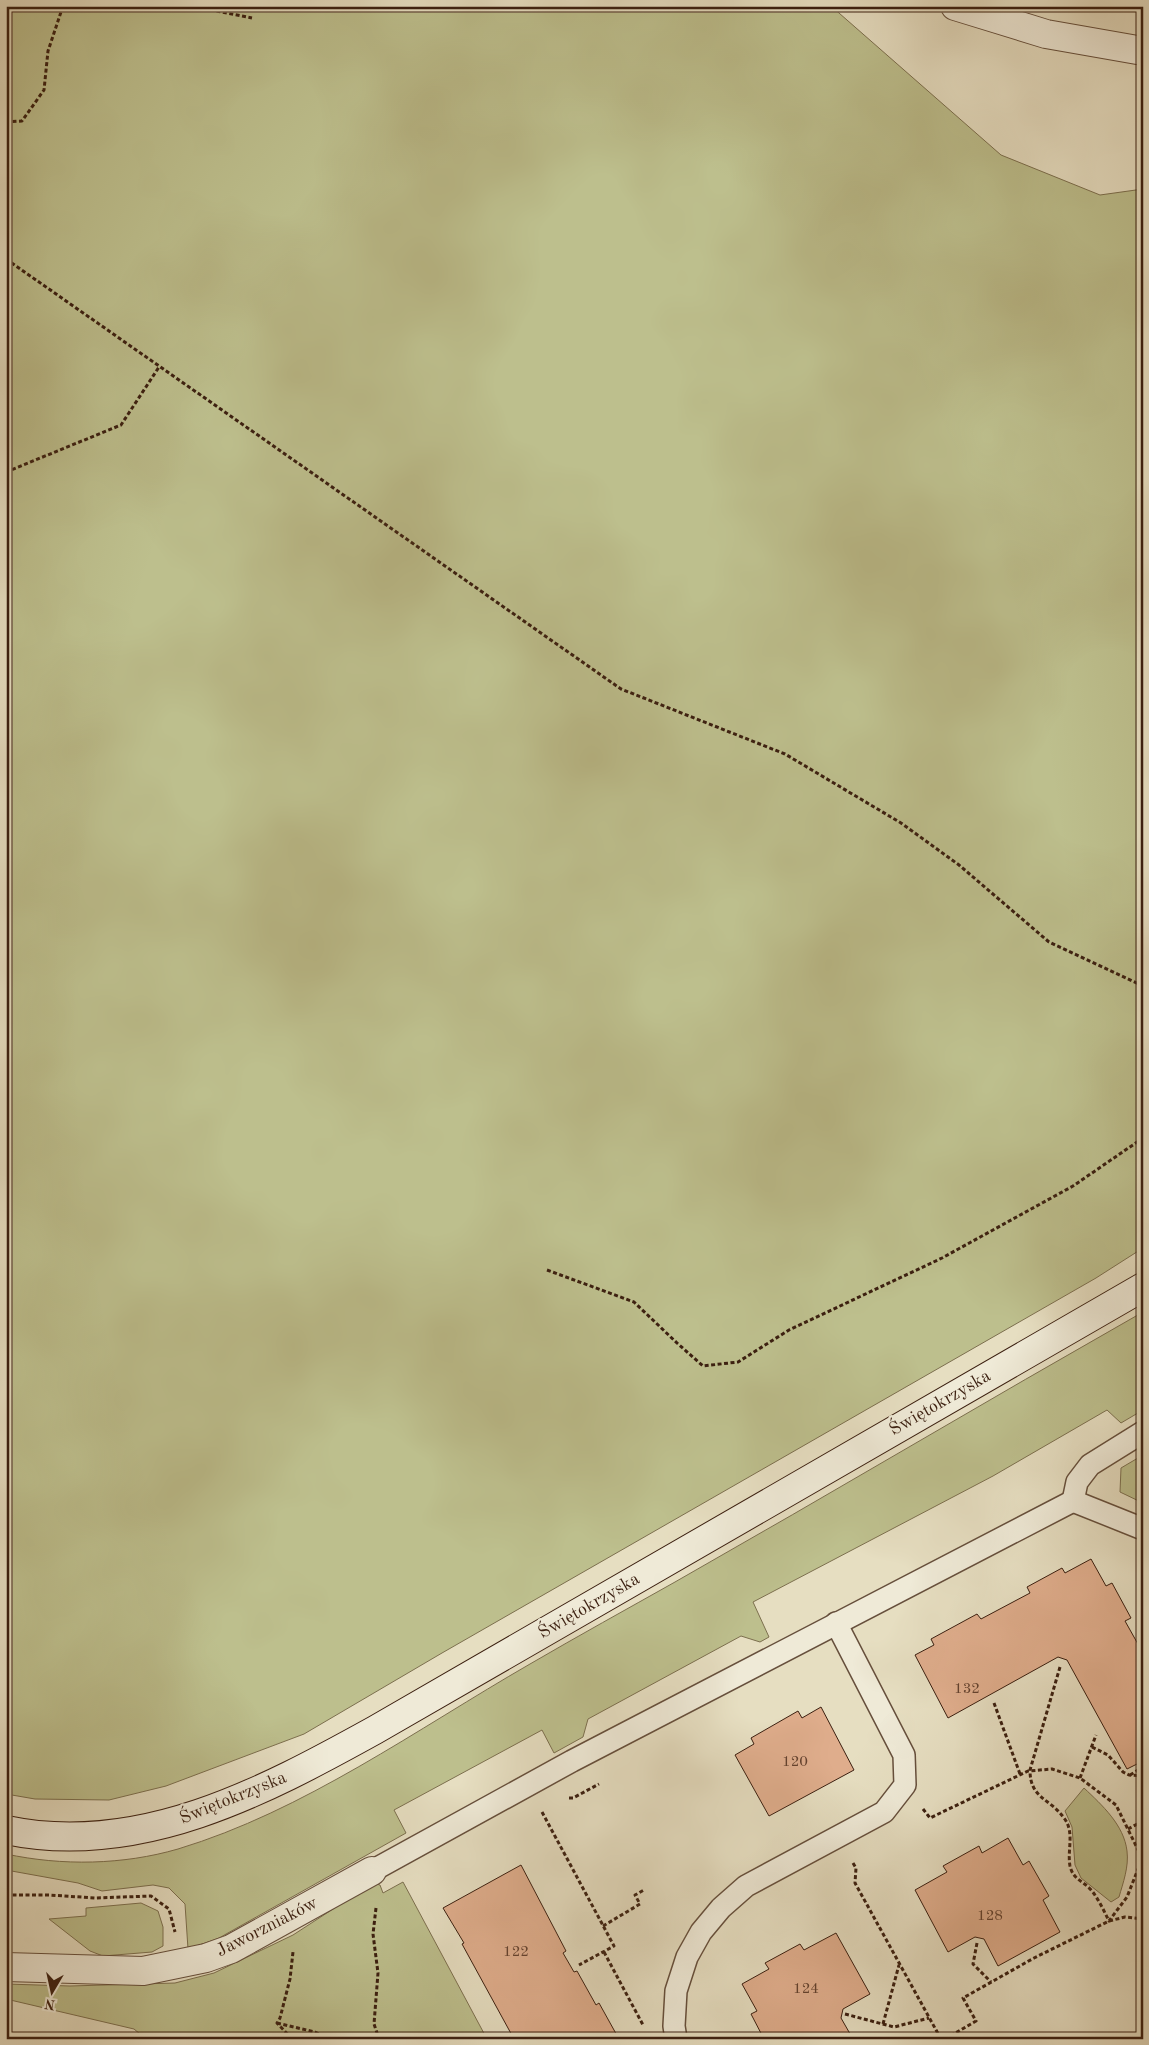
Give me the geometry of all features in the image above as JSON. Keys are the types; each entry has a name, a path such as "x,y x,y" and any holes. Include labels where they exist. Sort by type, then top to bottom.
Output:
{"main road":[{"path":"955,6 1046,34 1143,51"},
{"name":"Świętokrzyska","path":"6,1830 30,1834 72,1836 127,1831 185,1819 258,1791 316,1763 375,1730 1143,1286"},
{"name":"Jaworzniaków","path":"6,1967 120,1972 143,1971 206,1958 231,1949 372,1871"}],"lane":[{"path":"1073,1501 1077,1482 1090,1465 1143,1432"},
{"path":"372,1871 572,1761 1073,1501 1143,1529"},
{"path":"676,2039 674,2026 676,1991 687,1957 701,1932 721,1908 746,1886 884,1812 904,1785 904,1755 836,1623"}],"path":[{"path":"6,122 22,121 44,90 48,51 63,6"},
{"path":"191,6 252,18"},
{"path":"6,259 621,689 785,754 901,822 959,865 1049,942 1143,986"},
{"path":"6,472 122,425 159,367"},
{"path":"547,1270 634,1302 703,1366 738,1362 790,1330 942,1258 1073,1186 1143,1138"},
{"path":"1060,1667 1030,1770 1030,1782 1037,1793 1065,1818 1070,1832 1070,1868 1075,1878 1091,1889 1109,1921"},
{"path":"994,1703 1020,1774"},
{"path":"1080,1778 1096,1735"},
{"path":"1092,1747 1108,1755 1123,1772 1129,1775 1143,1776"},
{"path":"1129,1775 1143,1767"},
{"path":"940,1813 1030,1770 1052,1770 1080,1778 1116,1805 1143,1859 1127,1898 1109,1921"},
{"path":"538,1804 614,1946 579,1965"},
{"path":"1128,1829 1143,1821"},
{"path":"837,1836 856,1868 855,1883 941,2039"},
{"path":"603,1926 640,1904 635,1895 644,1890"},
{"path":"6,1895 49,1894 94,1898 151,1896 169,1909 175,1927 177,1965"},
{"path":"376,1904 373,1934 378,1973 374,2024 378,2039"},
{"path":"277,2023 290,1979 294,1914"},
{"path":"945,2039 976,2021 963,1998 1034,1958 1109,1921 1125,1917 1143,1919"},
{"path":"977,1943 973,1964 991,1982"},
{"path":"604,1952 646,2030"},
{"path":"883,2024 900,1964"},
{"path":"845,2014 894,2026 929,2018"},
{"path":"277,2023 292,2039"},
{"path":"277,2023 315,2032 329,2039"}],"green space":[{"path":"6,6 831,6 1001,155 1100,195 1143,189 1143,1248 1096,1278 304,1734 166,1786 109,1800 35,1799 6,1794"},
{"path":"1143,1312 1143,1410 1121,1423 1107,1410 993,1476 753,1602 769,1637 760,1642 741,1636 588,1719 583,1737 554,1753 542,1730 394,1810 406,1833 219,1938 188,1949 185,1904 169,1888 153,1885 102,1891 78,1883 6,1870 6,1854 49,1861 92,1862 136,1858 178,1849 225,1833 315,1791 359,1767 530,1664"},
{"path":"1143,1455 1143,1503 1120,1492 1121,1468"},
{"path":"1084,1788 1111,1816 1122,1833 1125,1842 1127,1863 1125,1875 1119,1897 1111,1902 1081,1878 1075,1865 1072,1827 1065,1811"},
{"path":"403,1882 487,2039 146,2039 134,2029 6,1999 6,1984 70,1986 175,1983 214,1973 293,1935 373,1883 380,1885 383,1893"},
{"path":"141,1903 158,1911 163,1927 163,1946 152,1952 103,1956 90,1951 49,1919 86,1916 86,1908"}],"building":[{"path":"1091,1559 1106,1586 1112,1583 1131,1618 1125,1621 1143,1653 1143,1761 1127,1769 1067,1660 1058,1657 948,1718 915,1655 934,1645 931,1639 977,1614 981,1619 1030,1593 1027,1587 1062,1568 1065,1573"},
{"path":"821,1707 854,1770 769,1816 735,1755 754,1744 751,1738 798,1711 802,1718"},
{"path":"1008,1838 1023,1865 1029,1861 1049,1896 1043,1900 1060,1932 998,1966 984,1939 975,1937 948,1952 915,1890 947,1872 943,1866 979,1846 982,1853"},
{"path":"521,1865 566,1951 563,1953 574,1972 577,1971 596,2005 599,2003 619,2039 514,2039 462,1944 464,1943 443,1908"},
{"path":"836,1933 870,1994 843,2009 841,2018 853,2039 764,2039 751,2014 757,2011 742,1984 769,1969 765,1963 800,1944 804,1950"}]}
